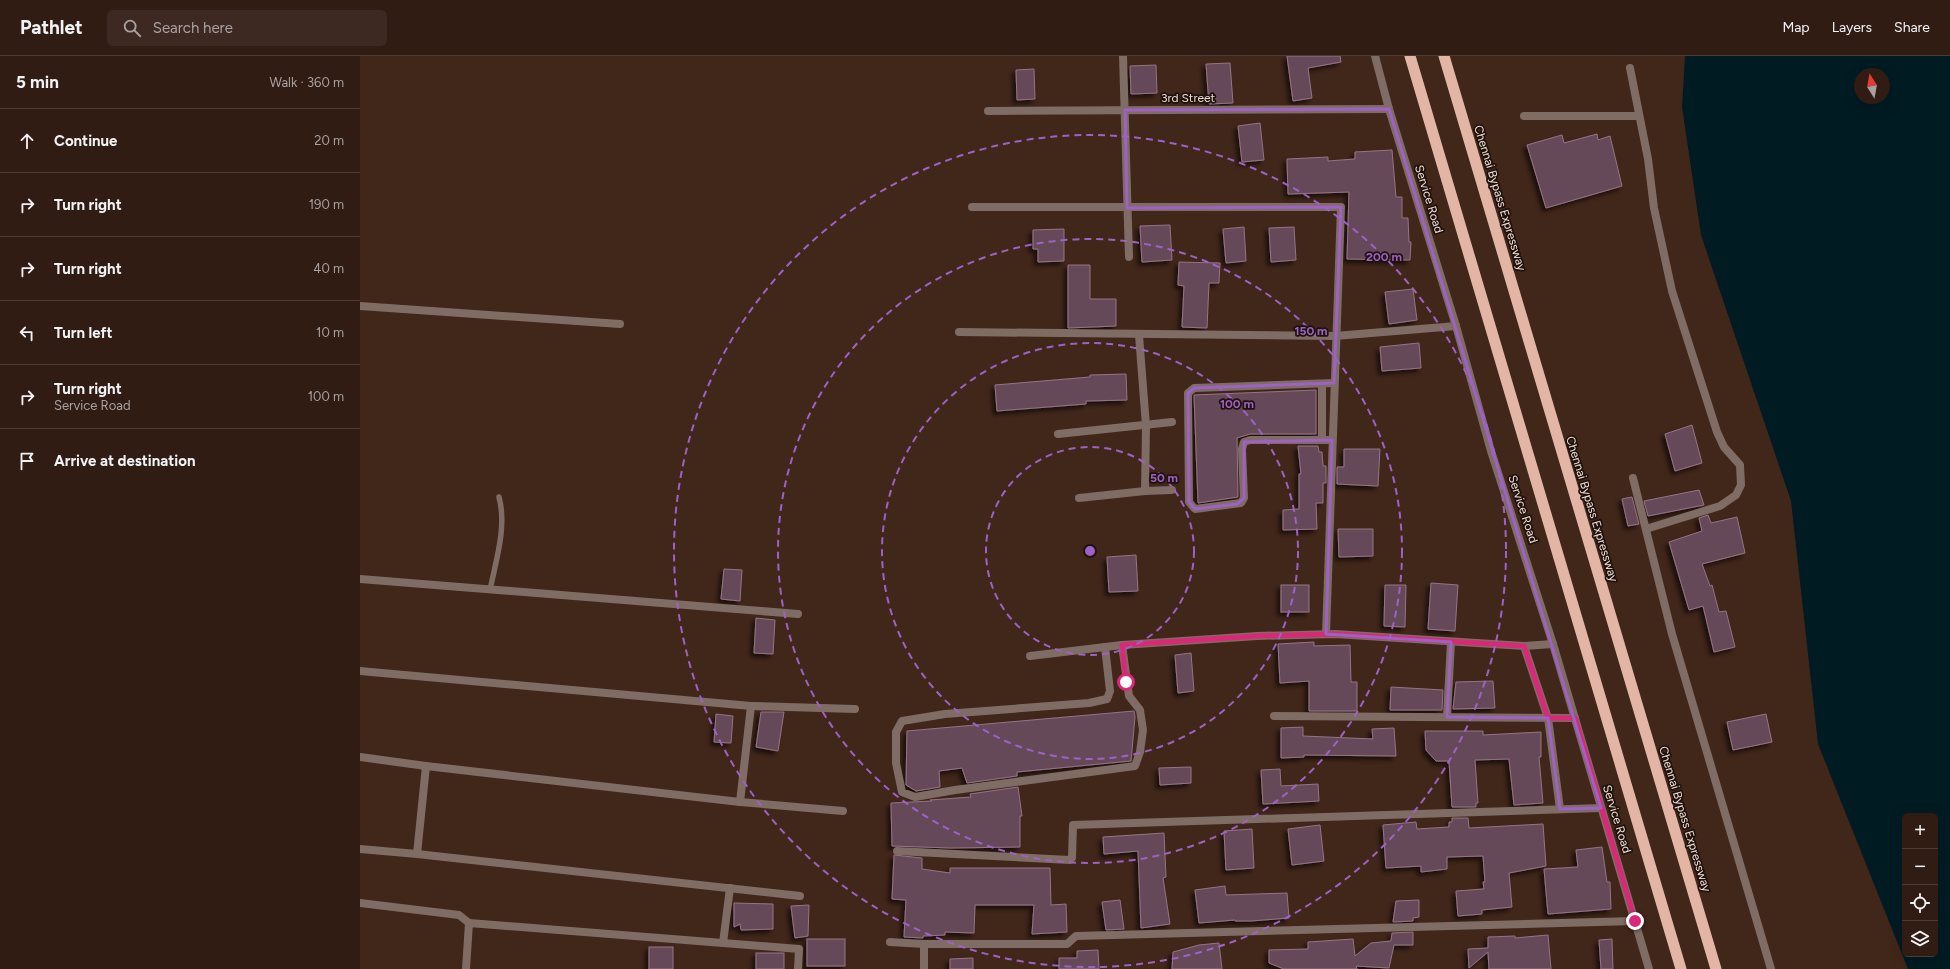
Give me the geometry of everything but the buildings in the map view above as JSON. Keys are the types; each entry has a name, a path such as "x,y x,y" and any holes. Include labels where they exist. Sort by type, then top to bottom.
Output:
{"highway":[{"path":"1410,56 1681,969"},
{"name":"Chennai Bypass Expressway","path":"1444,56 1716,969"}],"street":[{"path":"1123,56 1129,257"},
{"name":"Service Road","path":"1375,56 1389,109 1456,326 1491,451 1553,644 1649,969"},
{"path":"1630,68 1648,159 1654,208 1672,291 1717,432 1724,447 1740,466 1742,475 1741,485 1736,495 1720,506 1646,529"},
{"name":"3rd Street","path":"988,111 1389,109"},
{"path":"1524,116 1639,116"},
{"path":"972,207 1341,207 1326,634"},
{"path":"360,306 620,324"},
{"path":"959,332 1336,336 1456,326"},
{"path":"1139,335 1146,426 1145,491"},
{"path":"1332,440 1250,440 1244,442 1242,449 1244,498 1241,503 1194,509 1189,502 1188,393 1194,388 1334,383"},
{"path":"1322,384 1322,440"},
{"path":"1058,434 1146,426 1172,422"},
{"path":"1633,478 1672,634 1771,969"},
{"path":"1080,498 1145,491 1172,490"},
{"path":"360,579 798,614"},
{"path":"1030,656 1122,645 1257,636 1326,634 1524,646 1553,644"},
{"path":"1448,717 1451,642"},
{"path":"1105,647 1110,691 1107,699 1089,703 945,714 902,721 896,732 896,763 902,792 915,797 963,789 1135,766 1140,752 1143,730 1140,710 1129,696 1122,645"},
{"path":"1524,646 1548,718 1560,809"},
{"path":"360,671 751,706 855,708"},
{"path":"740,802 751,706"},
{"path":"1274,716 1575,718"},
{"path":"360,758 740,802 843,811"},
{"path":"417,854 426,766"},
{"path":"897,851 1070,860 1072,858 1073,825 1601,808"},
{"path":"360,849 800,896"},
{"path":"723,943 730,888"},
{"path":"360,903 459,915 469,923 799,949 798,969"},
{"path":"890,942 924,944 1067,944 1076,936 1635,921"},
{"path":"466,969 469,923"},
{"path":"924,944 924,969"}],"lane":[{"path":"490,590 501,532 502,509 499,498"}],"highlighted area":[{"path":"1389,109 1601,808 1560,809 1548,718 1447,717 1451,642 1326,634 1332,440 1244,442 1244,498 1237,504 1195,509 1189,502 1188,393 1194,388 1334,383 1341,207 1127,208 1125,110"}],"water":[{"path":"1685,56 1950,56 1950,969 1908,969 1903,957 1938,957 1938,813 1902,813 1902,954 1818,744 1791,501 1701,235 1682,107"}],"route":[{"path":"1126,682 1122,645 1257,636 1335,634 1524,646 1548,718 1575,718 1635,921"}]}
